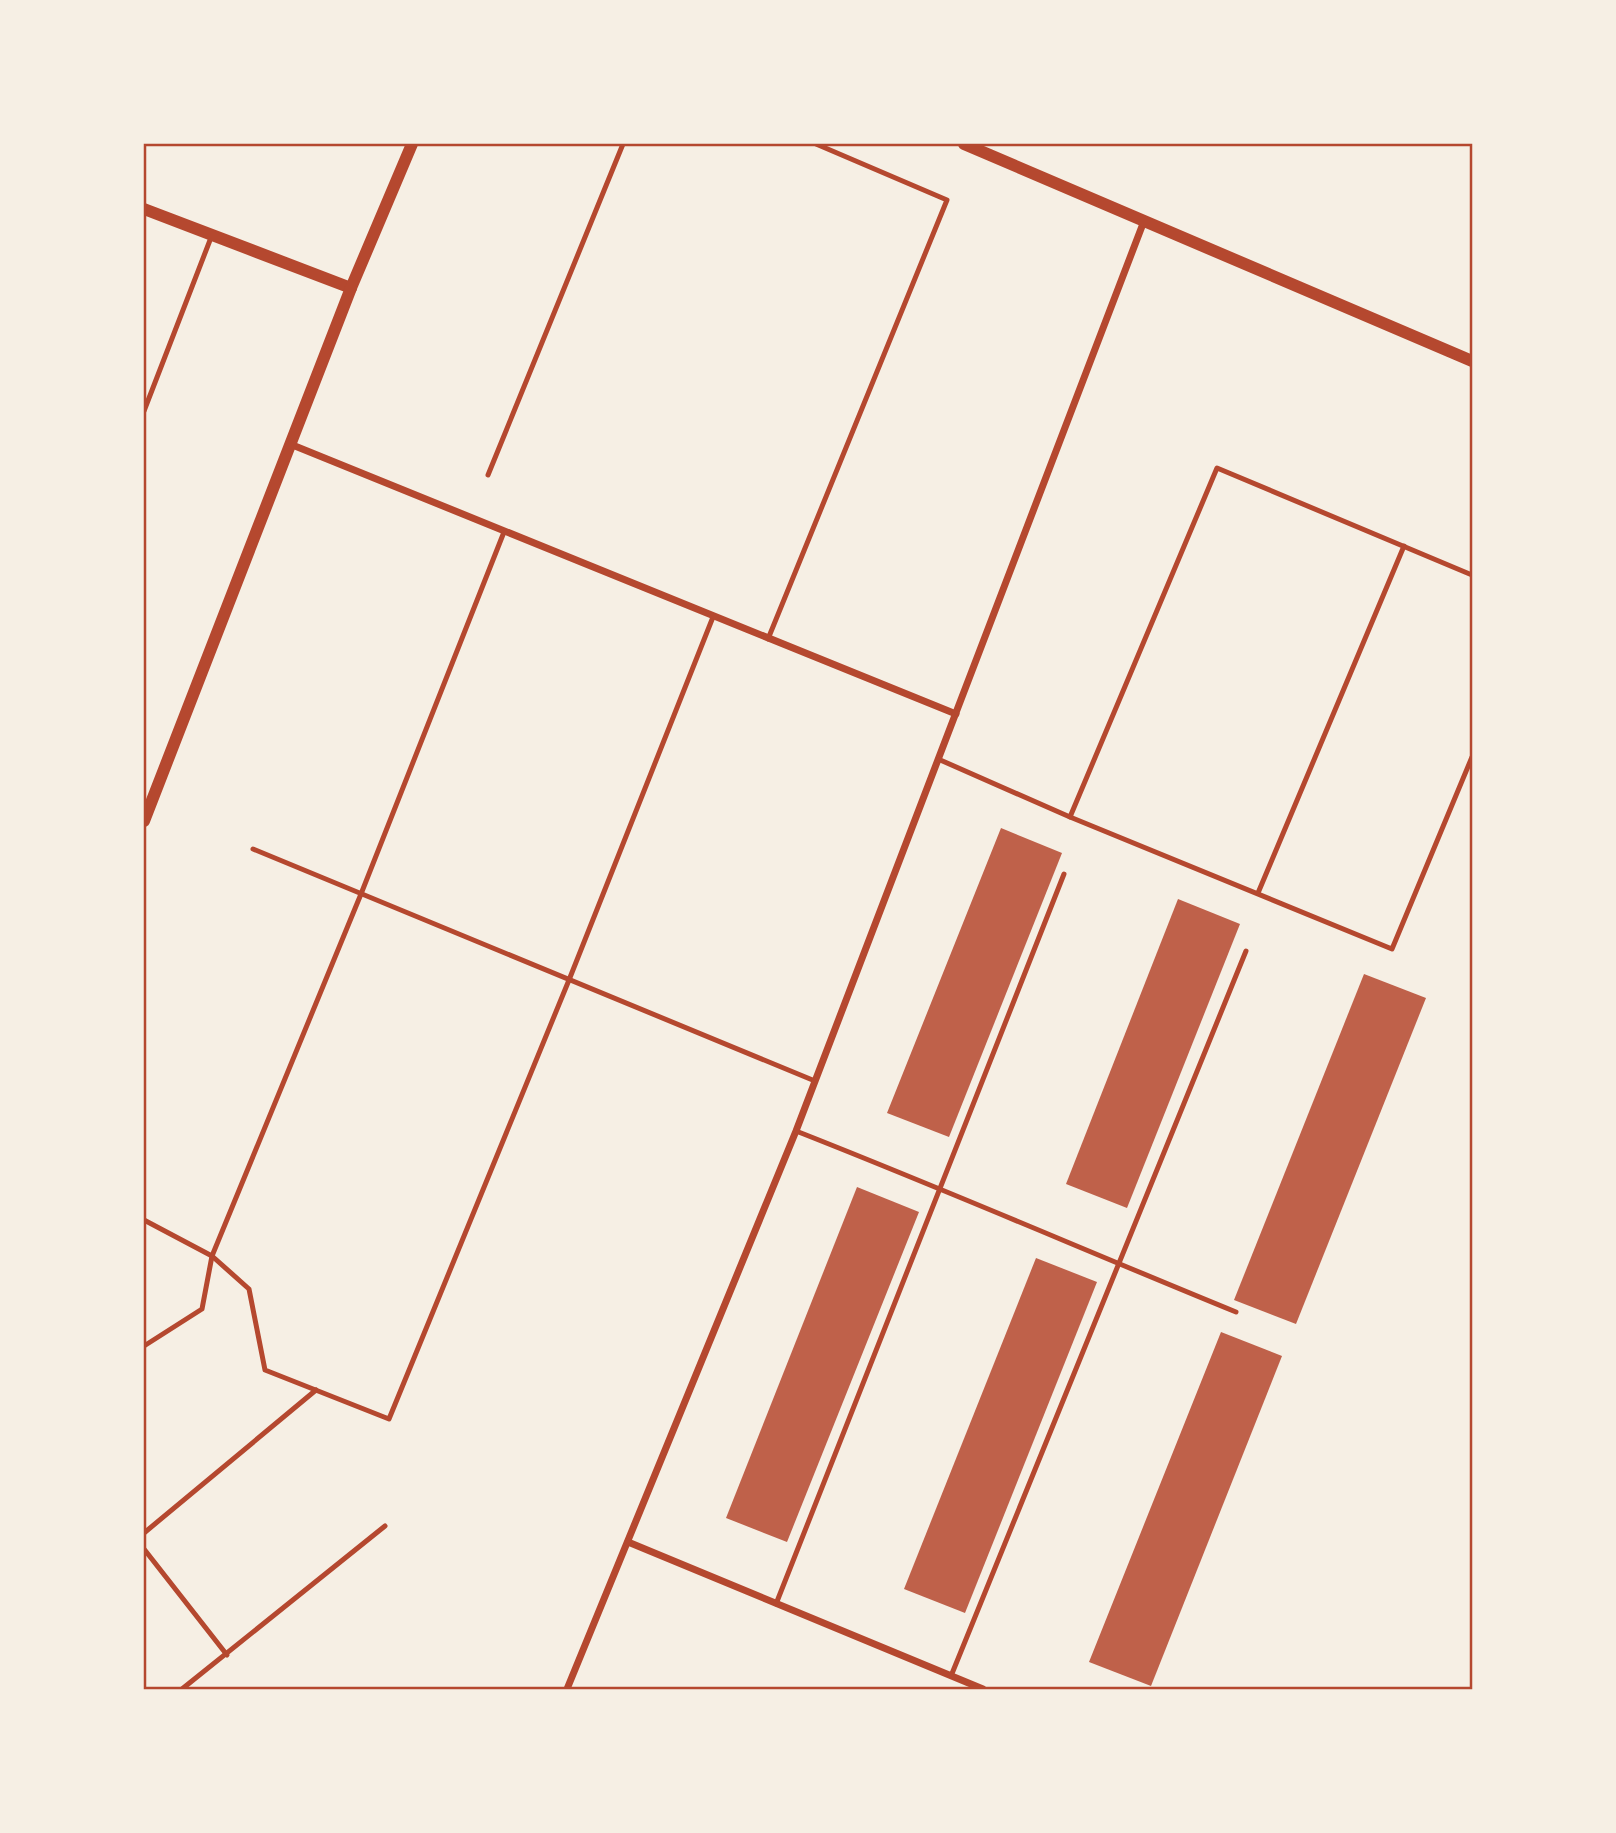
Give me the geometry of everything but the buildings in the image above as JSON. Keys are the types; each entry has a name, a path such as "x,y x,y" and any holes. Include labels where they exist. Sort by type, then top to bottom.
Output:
{"street":[{"path":"144,821 351,288 412,144"},
{"path":"964,144 1472,361"},
{"path":"144,209 351,288"},
{"path":"567,1689 796,1131 1144,220"},
{"path":"290,444 956,714"},
{"path":"628,1542 983,1689"}],"lane":[{"path":"488,475 623,144"},
{"path":"768,639 947,200 816,144"},
{"path":"144,411 212,235"},
{"path":"1070,817 1217,468 1472,575"},
{"path":"144,1346 202,1309 212,1256 361,894 504,532"},
{"path":"1258,893 1404,546"},
{"path":"144,1220 212,1256 249,1289 265,1370 389,1419 569,980 713,617"},
{"path":"938,758 1070,817 1392,949 1472,757"},
{"path":"253,849 815,1081"},
{"path":"776,1604 1064,874"},
{"path":"951,1676 1246,951"},
{"path":"796,1131 941,1188 1236,1312"},
{"path":"144,1533 316,1390"},
{"path":"182,1689 385,1526"},
{"path":"144,1549 227,1655"}]}
